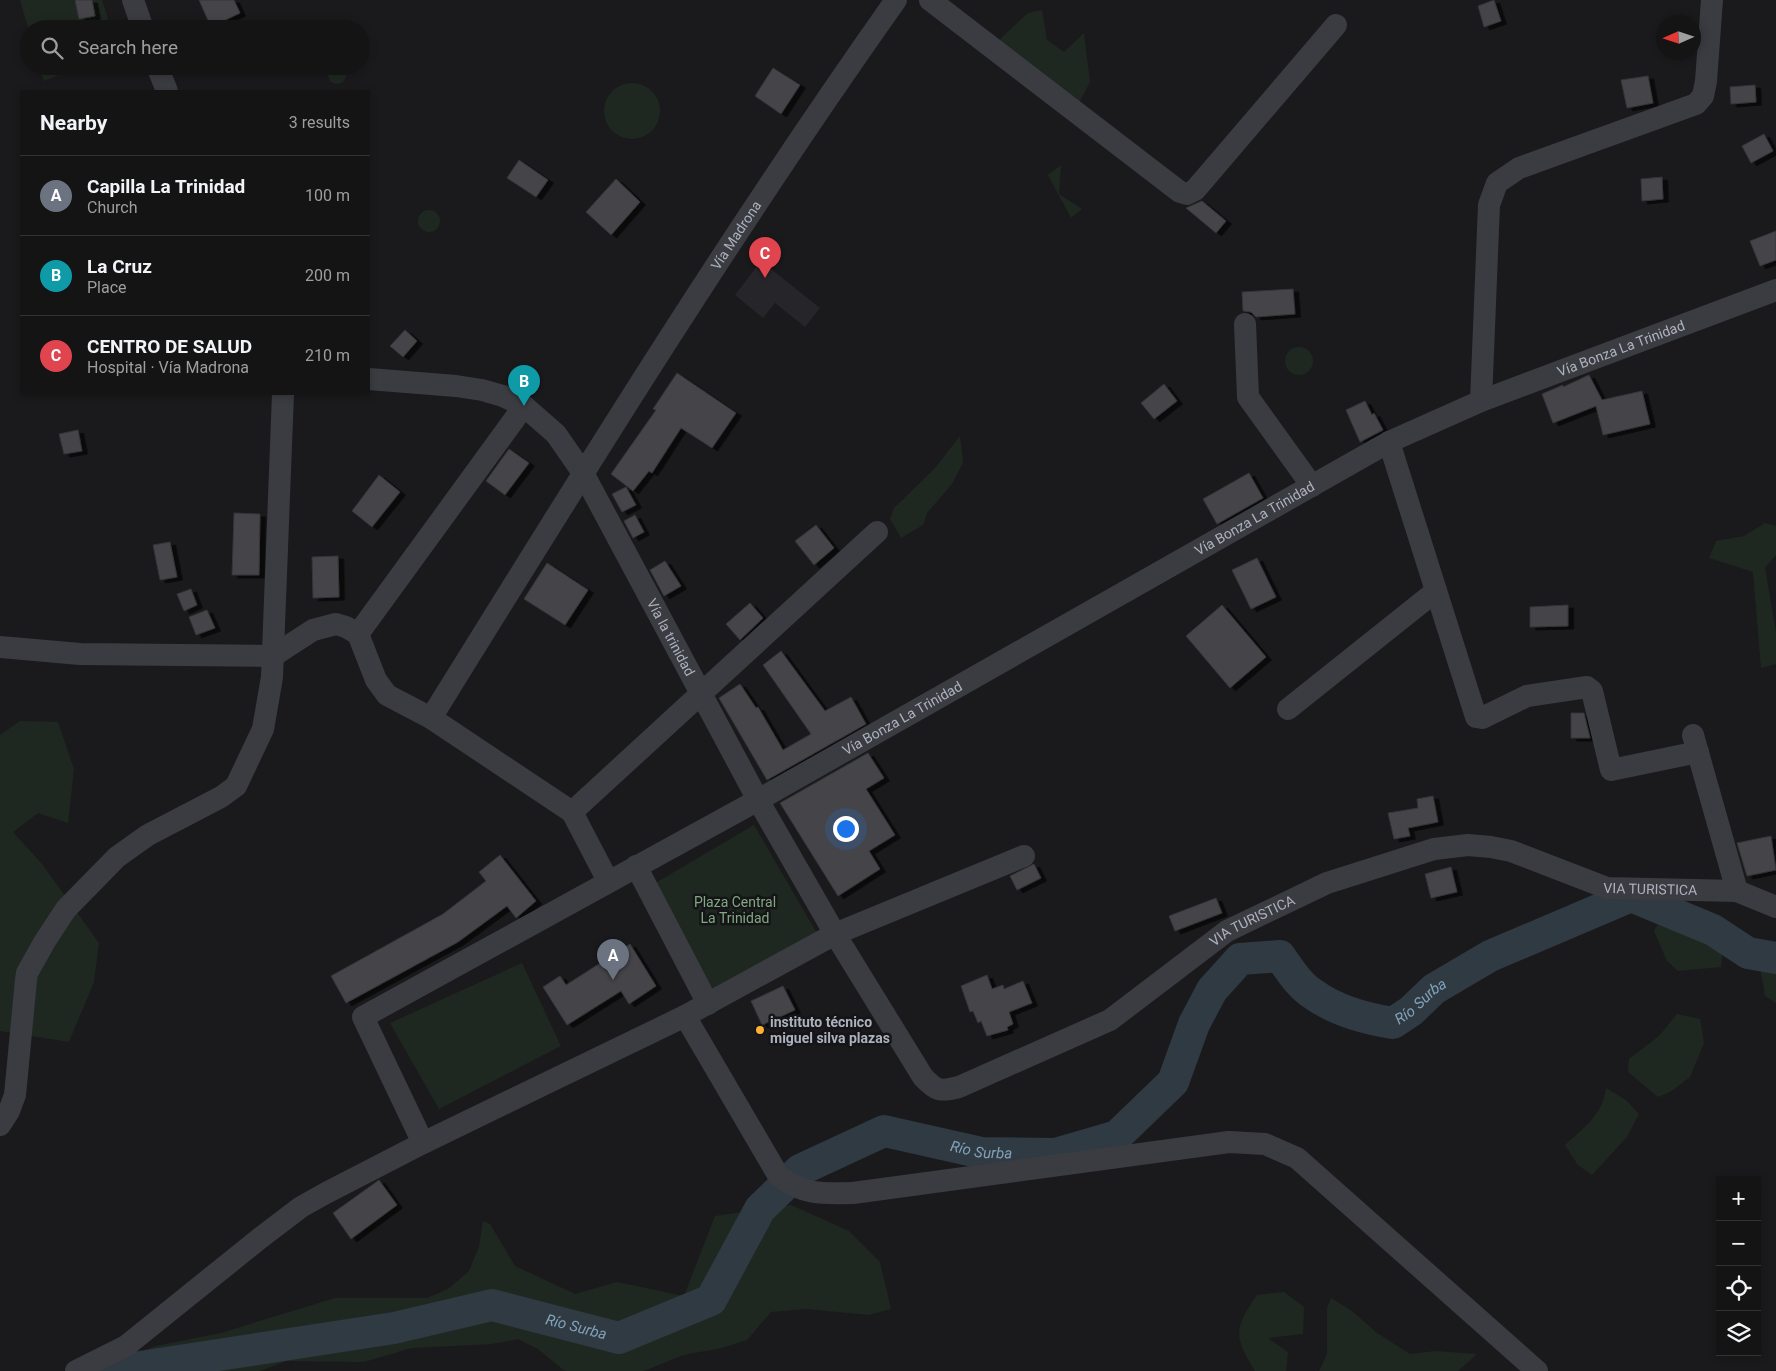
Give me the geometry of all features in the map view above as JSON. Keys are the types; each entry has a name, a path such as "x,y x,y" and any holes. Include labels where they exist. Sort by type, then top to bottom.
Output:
{"street":[{"path":"132,0 140,20"},
{"name":"Vía Madrona","path":"430,718 583,473 819,108 896,0"},
{"path":"930,0 1180,192 1187,194 1195,190 1336,25"},
{"path":"1481,401 1488,206 1497,184 1519,168 1696,104 1703,96 1706,81 1712,0"},
{"path":"161,75 167,90"},
{"name":"Vía Bonza La Trinidad","path":"423,1143 363,1017 758,800 1389,442 1481,401 1776,290"},
{"path":"1245,324 1248,397 1312,486"},
{"name":"Vía la trinidad","path":"370,380 482,390 503,396 524,406 556,434 583,473 758,800"},
{"path":"0,1125 9,1111 15,1095 27,973 66,909 123,852 148,835 221,798 236,786 263,729 274,656 283,395"},
{"path":"358,634 524,406"},
{"path":"1389,442 1476,718 1482,718 1527,696 1588,687 1592,691 1611,770 1695,744 1737,891"},
{"path":"572,812 878,532"},
{"path":"1288,709 1436,591"},
{"path":"0,647 80,654 274,656 313,630 326,625 346,626 358,634 380,688 387,695 430,718 572,812 608,881"},
{"name":"VIA TURISTICA","path":"758,800 835,934 923,1077 934,1089 946,1090 1110,1020 1227,931 1327,883 1416,854 1468,845 1491,848 1511,851 1607,888 1737,891 1776,907"},
{"path":"76,1371 126,1346 301,1207 423,1143 685,1016 835,934 1024,856"},
{"path":"636,866 708,1004"},
{"path":"685,1016 785,1181 821,1194 853,1193 1229,1142 1265,1144 1298,1158 1537,1371"}],"shaded area":[{"path":"761,261 820,308 805,327 775,303 763,318 735,295"}],"green space":[{"path":"20,0 102,0 108,20 26,20"},
{"path":"1042,10 1047,40 1064,52 1084,33 1090,82 1080,101 1061,101 997,54 1001,38 1028,13"},
{"path":"42,75 59,75 44,81"},
{"path":"328,75 346,75 346,79 341,84 333,84 328,79"},
{"path":"626,83 638,83 648,87 656,95 660,111 656,127 648,135 638,139 626,139 616,135 608,127 604,117 604,105 608,95 616,87"},
{"path":"1061,165 1059,194 1082,209 1071,218 1048,175"},
{"path":"429,210 437,213 440,221 437,229 429,232 421,229 418,221 421,213"},
{"path":"1299,347 1309,351 1313,361 1309,371 1299,375 1289,371 1285,361 1289,351"},
{"path":"960,436 963,463 952,484 927,513 923,525 901,538 890,519 894,508 935,468"},
{"path":"1765,523 1776,526 1776,555 1765,568 1776,632 1776,664 1761,668 1753,572 1709,558 1716,541 1744,536"},
{"path":"20,721 58,722 74,769 68,823 38,813 13,832 42,864 99,943 94,982 69,1042 0,1031 0,735"},
{"name":"Plaza Central La Trinidad","path":"754,825 818,935 716,995 652,885"},
{"path":"1660,920 1724,937 1721,967 1678,971 1667,961 1654,931"},
{"path":"1758,956 1776,962 1776,1003 1765,996"},
{"path":"522,963 561,1046 439,1109 390,1023"},
{"path":"1677,1014 1700,1019 1704,1043 1690,1077 1670,1092 1658,1097 1628,1072 1629,1059 1659,1036"},
{"path":"1606,1088 1626,1100 1639,1114 1627,1137 1592,1175 1578,1165 1565,1145 1592,1120 1601,1105"},
{"path":"791,1205 849,1231 880,1262 891,1309 869,1315 806,1309 771,1312 747,1340 722,1348 683,1355 644,1371 565,1371 538,1349 518,1339 492,1344 412,1348 364,1362 286,1361 260,1371 91,1371 156,1346 221,1333 335,1298 427,1298 448,1289 469,1271 479,1247 483,1221 490,1224 515,1266 575,1294 617,1282 684,1296 715,1216"},
{"path":"1284,1292 1304,1307 1303,1334 1268,1338 1288,1352 1286,1371 1255,1371 1240,1340 1240,1324 1257,1295"},
{"path":"1331,1298 1352,1311 1377,1333 1410,1354 1435,1351 1477,1354 1458,1371 1319,1371 1327,1354 1327,1308"}],"building":[{"path":"75,0 92,0 95,16 79,19"},
{"path":"199,0 234,0 240,13 226,20 208,20"},
{"path":"1494,0 1501,21 1484,27 1478,6"},
{"path":"773,68 800,85 781,114 755,96"},
{"path":"1648,76 1653,103 1627,108 1621,80"},
{"path":"1755,85 1756,102 1731,104 1730,87"},
{"path":"1764,134 1773,151 1751,163 1742,146"},
{"path":"519,160 548,180 536,197 507,178"},
{"path":"1662,177 1663,199 1642,201 1641,179"},
{"path":"616,179 640,202 611,235 586,212"},
{"path":"1202,201 1226,221 1216,233 1186,208"},
{"path":"1776,231 1776,260 1760,266 1750,241"},
{"path":"1293,289 1295,314 1256,317 1251,312 1243,311 1242,292"},
{"path":"405,330 417,341 403,357 390,346"},
{"path":"677,373 736,413 712,448 681,428 652,473 649,471 633,491 611,474 656,410 653,409"},
{"path":"1589,375 1602,400 1642,391 1650,424 1603,435 1596,406 1553,423 1542,394"},
{"path":"1164,384 1177,401 1154,419 1141,403"},
{"path":"1365,401 1383,430 1360,442 1346,410"},
{"path":"78,430 82,451 64,454 59,434"},
{"path":"509,449 529,463 505,495 486,481"},
{"path":"1249,473 1263,498 1217,524 1203,499"},
{"path":"379,475 400,492 372,527 352,511"},
{"path":"626,487 636,505 622,512 612,494"},
{"path":"234,513 260,514 259,575 232,575"},
{"path":"635,515 644,532 633,538 624,521"},
{"path":"816,525 834,548 814,565 795,541"},
{"path":"170,542 177,577 160,580 153,545"},
{"path":"338,556 339,597 313,598 312,557"},
{"path":"1257,558 1276,597 1251,609 1232,570"},
{"path":"665,561 681,586 664,596 650,570"},
{"path":"547,563 588,590 565,625 524,599"},
{"path":"191,589 197,605 184,611 177,594"},
{"path":"750,603 763,618 740,640 726,624"},
{"path":"1222,605 1266,657 1230,688 1186,636"},
{"path":"1568,605 1568,626 1530,627 1530,607"},
{"path":"207,610 215,628 196,635 189,617"},
{"path":"781,651 825,711 851,697 866,724 767,780 719,698 740,684 756,708 758,707 783,750 811,734 763,665"},
{"path":"1571,713 1584,713 1590,738 1571,738"},
{"path":"868,753 884,778 866,789 895,835 869,851 880,869 838,896 780,803"},
{"path":"1433,796 1438,822 1408,828 1410,836 1394,839 1388,813 1418,808 1417,799"},
{"path":"1771,836 1776,870 1747,876 1737,843"},
{"path":"500,855 536,901 516,918 507,906 458,942 346,1003 331,976 443,914 486,881 479,872"},
{"path":"1034,864 1041,878 1017,890 1010,876"},
{"path":"1451,867 1457,892 1431,898 1425,874"},
{"path":"1216,898 1222,913 1175,931 1169,916"},
{"path":"630,944 656,986 629,1004 621,991 567,1025 543,987 560,976 566,985"},
{"path":"987,975 992,989 1003,985 1004,989 1023,981 1032,1003 1009,1012 1013,1024 1007,1027 1008,1030 987,1036 981,1021 978,1023 973,1011 970,1012 961,986"},
{"path":"783,986 795,1010 762,1025 751,1001"},
{"path":"379,1180 397,1205 351,1239 333,1213"}],"waterway":[{"name":"Río Surba","path":"114,1371 394,1328 492,1305 619,1338 711,1300 760,1209 800,1170 884,1131 982,1153 1055,1154 1117,1136 1173,1082 1194,1024 1212,990 1240,959 1280,956 1303,986 1322,1000 1351,1013 1393,1023 1411,1011 1434,989 1490,956 1631,896 1713,930 1748,953 1776,958"}],"place":[{"name":"CENTRO DE SALUD","path":"765,278"},
{"name":"La Cruz","path":"524,406"},
{"name":"Capilla La Trinidad","path":"613,980"},
{"name":"instituto técnico miguel silva plazas","path":"760,1030"}]}
